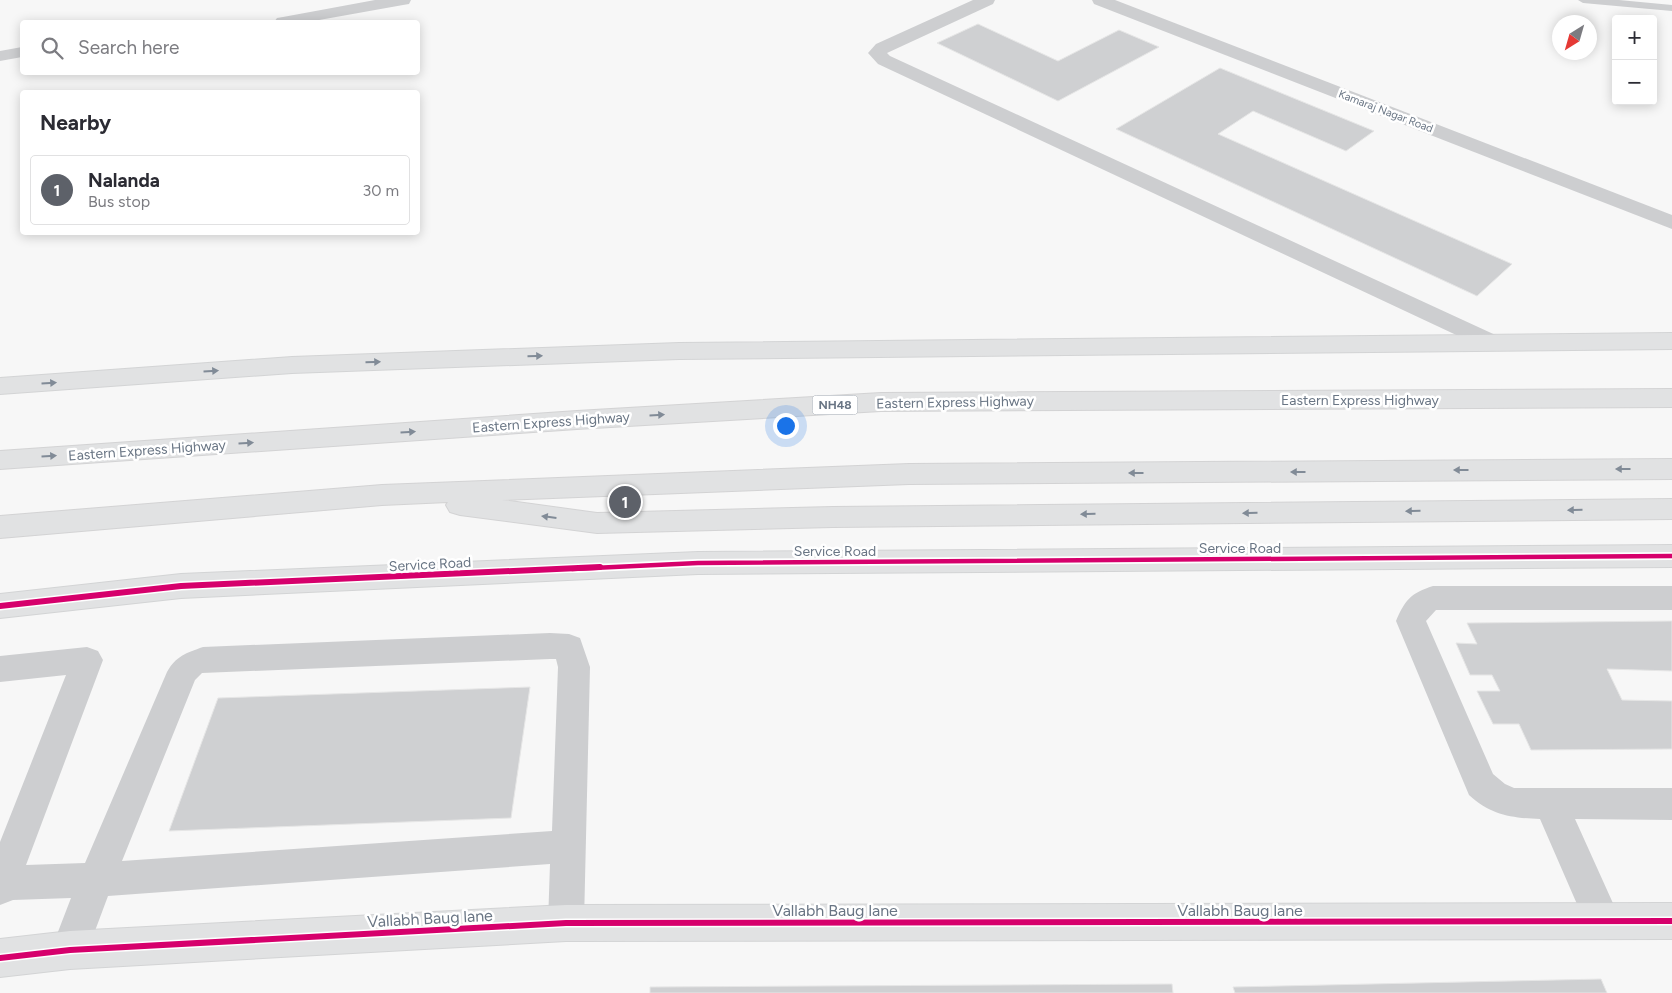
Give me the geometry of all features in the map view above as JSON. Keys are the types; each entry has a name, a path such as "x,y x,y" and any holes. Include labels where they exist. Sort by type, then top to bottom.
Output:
{"main road":[{"path":"0,386 292,365 679,351 1672,341"},
{"name":"Eastern Express Highway","path":"0,460 577,420 881,402 1672,398"},
{"path":"0,527 382,495 909,474 1672,469"},
{"path":"382,495 597,523 833,517 1672,508"},
{"name":"Service Road","path":"0,606 181,586 698,563 1672,556"},
{"name":"Vallabh Baug lane","path":"0,958 70,950 566,923 1672,921"}],"street":[{"path":"294,20 403,0"},
{"path":"987,0 882,48 877,53 884,60 1493,343"},
{"name":"Kamaraj Nagar Road","path":"1100,0 1672,222"},
{"path":"0,56 20,52"},
{"path":"1672,598 1433,598 1423,602 1416,610 1412,621 1481,784 1493,795 1513,803 1672,804"},
{"path":"70,950 96,880 184,672 191,664 203,660 550,646 569,647 574,667 566,923"},
{"path":"0,669 87,660 1,884 96,880 567,846"},
{"path":"1550,803 1603,921"}],"lane":[{"path":"1583,0 1672,8"}],"building":[{"path":"978,24 1058,61 1119,30 1159,47 1058,101 937,43"},
{"path":"1220,68 1374,131 1346,151 1253,111 1218,134 1512,264 1477,296 1116,129"},
{"path":"1672,621 1672,671 1607,669 1622,700 1672,701 1672,749 1531,750 1519,724 1493,724 1477,691 1500,691 1492,675 1470,675 1456,643 1477,644 1467,623"},
{"path":"530,687 511,818 169,831 218,698"},
{"path":"1601,979 1607,993 1235,993 1233,987"},
{"path":"1172,984 1173,993 650,993 650,987"}],"cycle path":[{"path":"0,606 181,586 698,563 1672,556"},
{"path":"0,958 70,950 566,923 1672,921"}],"place":[{"name":"Nalanda","path":"625,502"}]}
